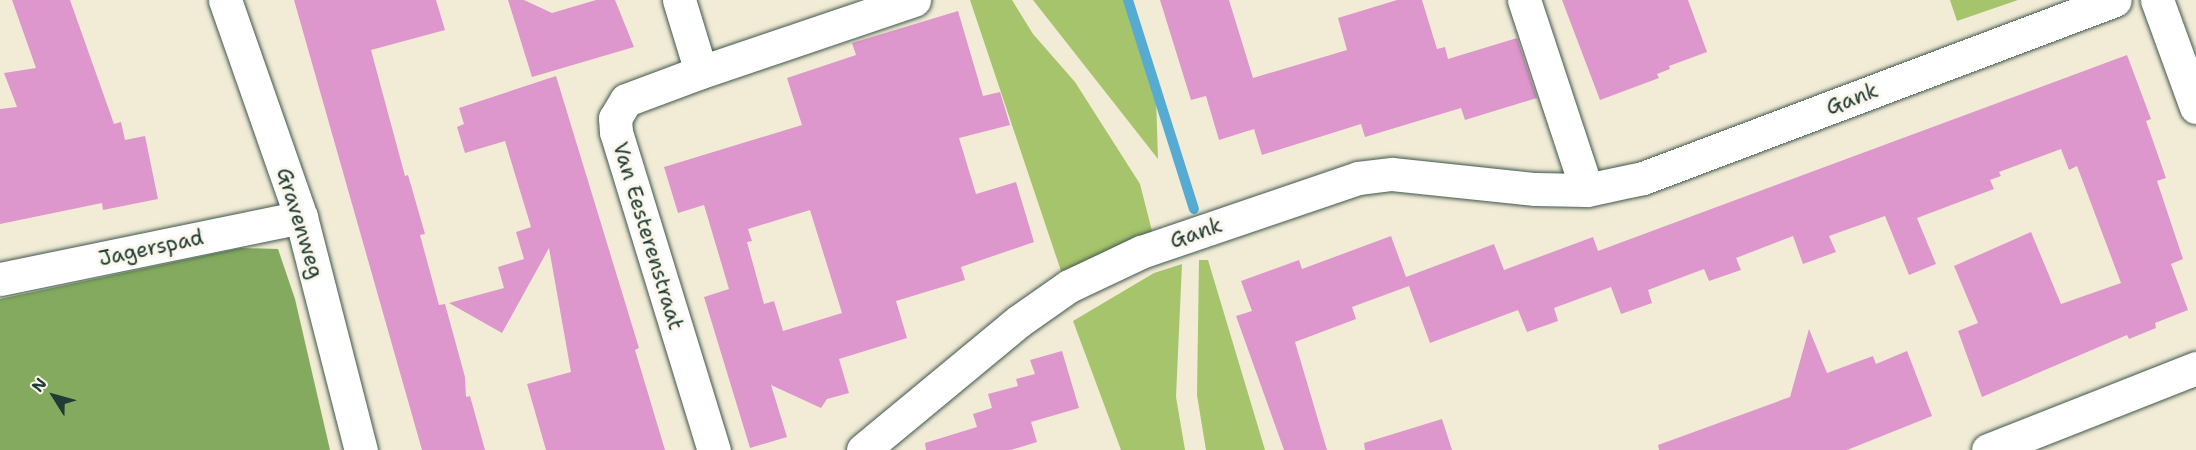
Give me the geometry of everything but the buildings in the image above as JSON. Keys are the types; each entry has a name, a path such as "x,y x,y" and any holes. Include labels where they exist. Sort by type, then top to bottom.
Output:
{"street":[{"name":"Gravenweg","path":"225,0 301,217 361,450"},
{"path":"679,0 701,72"},
{"name":"Van Eesterenstraat","path":"714,450 615,118 626,100 701,72 914,0"},
{"path":"1524,0 1587,190"},
{"name":"Gank","path":"863,450 1036,309 1069,286 1141,252 1358,178 1392,174 1535,189 1587,190 1643,178 2115,0"},
{"path":"2157,0 2196,107"},
{"name":"Jagerspad","path":"0,279 301,217"},
{"path":"1988,450 2196,368"}],"green space":[{"path":"970,0 1012,0 1033,34 1075,82 1140,184 1153,235 1061,271"},
{"path":"1033,0 1125,0 1156,97 1158,159"},
{"path":"1950,0 2018,0 1957,21"},
{"path":"241,248 278,249 295,299 330,450 0,450 0,299"},
{"path":"1199,260 1208,260 1265,450 1206,450 1197,395"},
{"path":"1182,264 1176,397 1185,450 1121,450 1073,321 1154,273"}],"waterway":[{"path":"1128,0 1194,209"}]}
